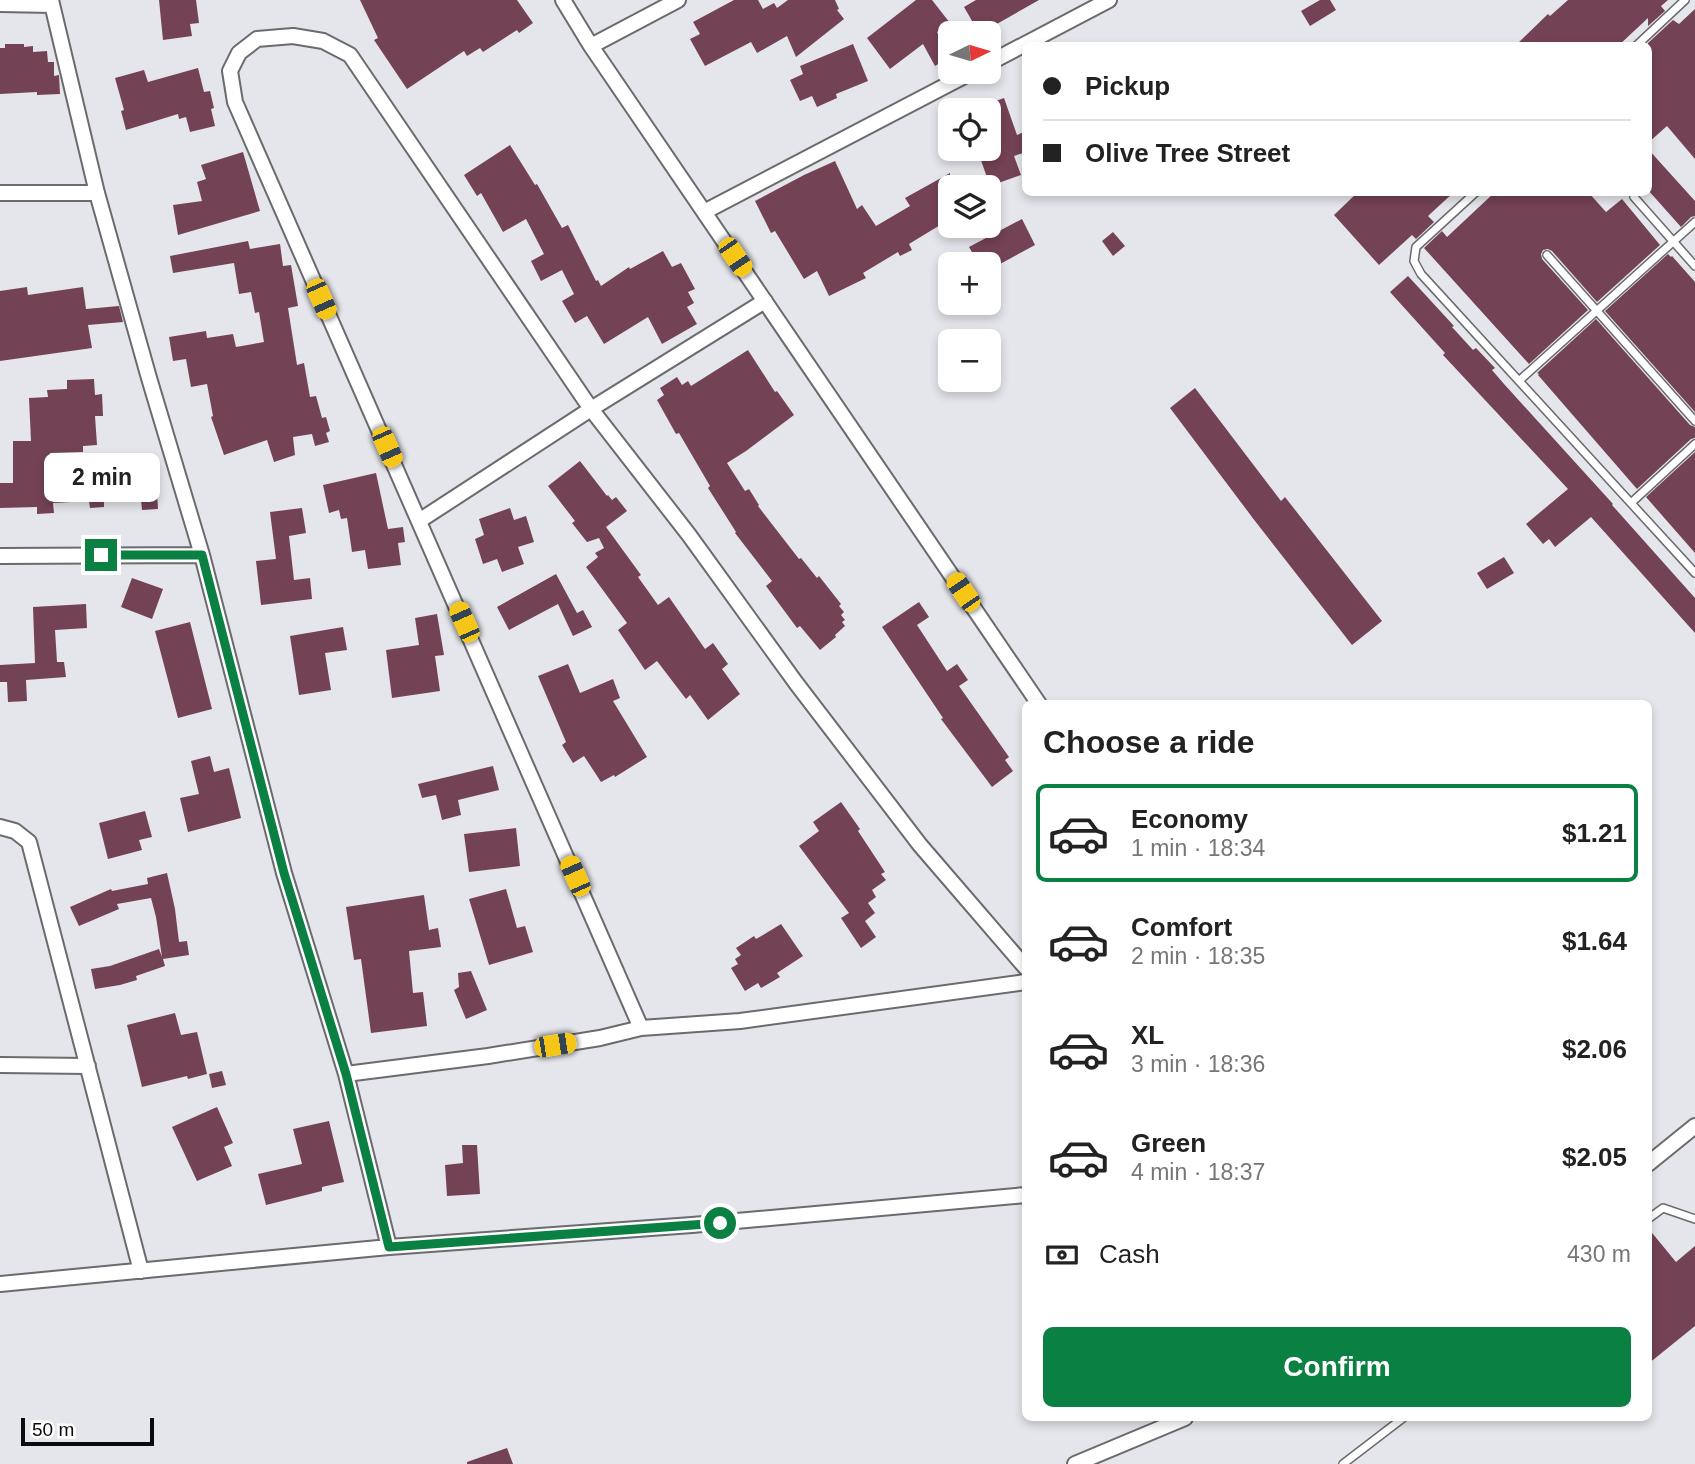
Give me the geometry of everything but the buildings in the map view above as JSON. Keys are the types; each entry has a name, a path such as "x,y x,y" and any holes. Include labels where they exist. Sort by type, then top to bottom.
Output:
{"street":[{"path":"563,0 1036,700"},
{"path":"592,46 678,0"},
{"path":"1029,42 1109,0"},
{"path":"0,4 51,2 97,193 202,555 284,873 346,1074 389,1247"},
{"path":"641,1028 234,102 230,71 239,53 257,39 293,36 323,41 350,55 591,409 689,535 796,684 919,845 1022,963"},
{"path":"1001,57 1022,46"},
{"path":"704,212 949,84"},
{"path":"0,192 97,193"},
{"path":"419,521 591,409 765,301"},
{"path":"0,556 202,555"},
{"path":"0,827 15,831 29,842 141,1271"},
{"path":"346,1074 488,1056 600,1038 641,1028 740,1021 1022,983"},
{"path":"0,1065 88,1066"},
{"path":"1652,1161 1695,1126"},
{"path":"0,1284 389,1247 692,1225 1022,1195"},
{"path":"1075,1464 1178,1421"}],"lane":[{"path":"1640,42 1685,0"},
{"path":"1472,196 1416,247 1414,261 1421,274 1695,573"},
{"path":"1634,197 1695,266"},
{"path":"1520,380 1695,222"},
{"path":"1546,255 1695,421"},
{"path":"1631,503 1695,444"},
{"path":"1652,1216 1662,1208 1695,1219"},
{"path":"1343,1464 1399,1421"}],"route":[{"path":"101,555 202,555 284,873 346,1074 389,1247 720,1223"}]}
